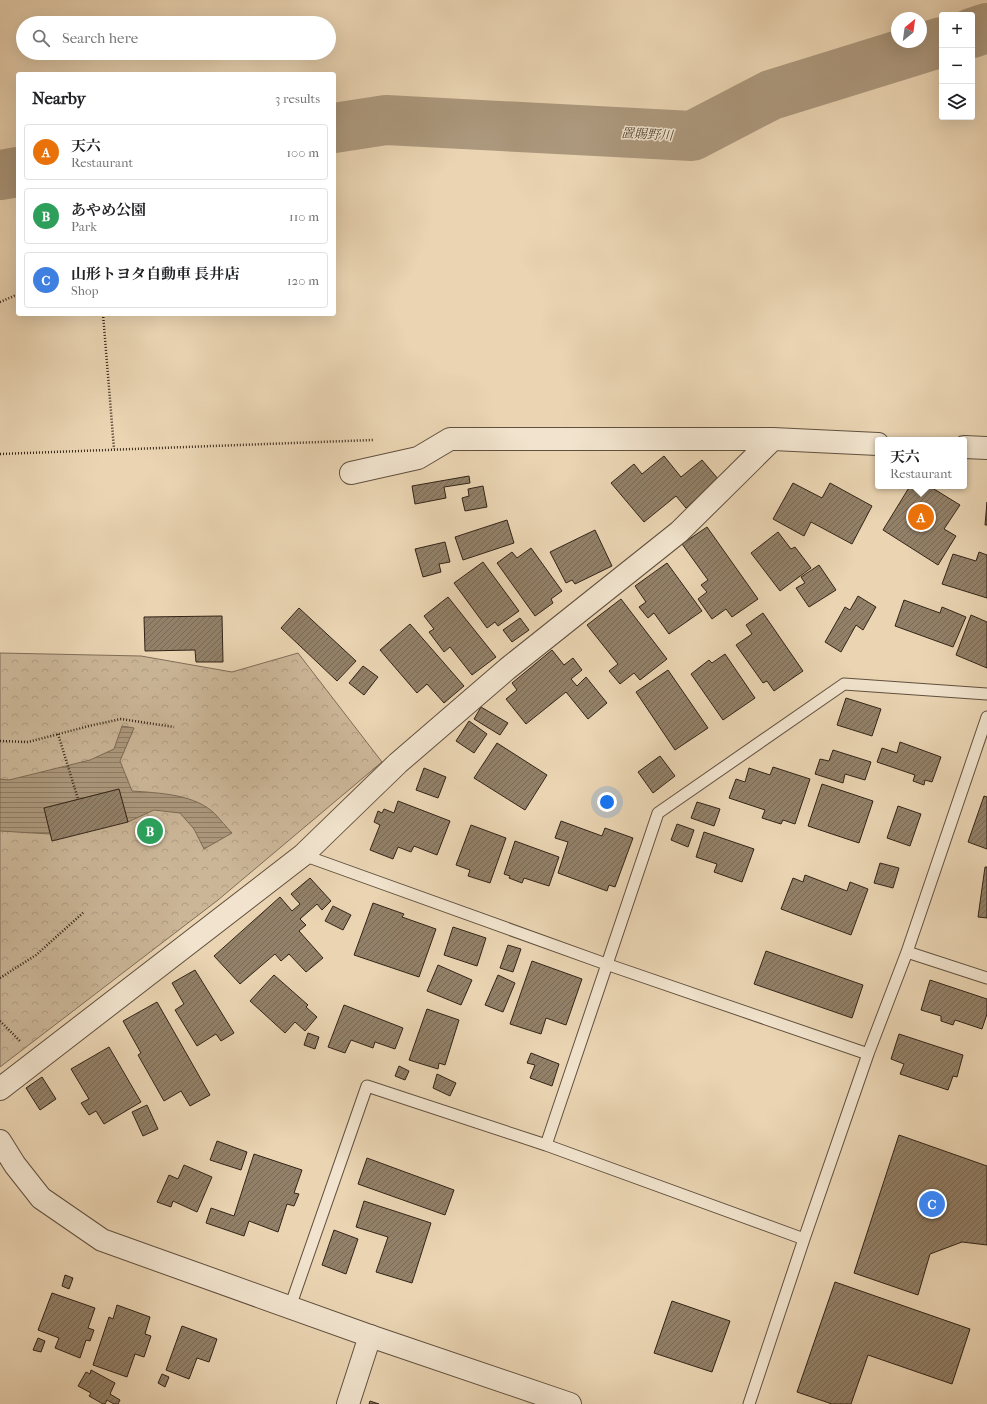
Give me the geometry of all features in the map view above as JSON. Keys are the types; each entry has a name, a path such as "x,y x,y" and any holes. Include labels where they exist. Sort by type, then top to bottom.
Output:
{"street":[{"path":"352,473 418,458 450,439 773,439 875,444"},
{"path":"0,1089 302,855 398,763 507,669 679,532 773,439"},
{"path":"967,448 987,448"},
{"path":"0,1141 15,1165 41,1198 102,1240 370,1336 570,1404"},
{"path":"348,1404 370,1336"}],"lane":[{"path":"546,1146 658,813 844,684 987,694"},
{"path":"749,1404 868,1054 907,952 987,717"},
{"path":"302,855 606,964 868,1054"},
{"path":"907,952 987,978"},
{"path":"290,1307 367,1086 546,1146 804,1239"}],"path":[{"path":"0,302 16,296"},
{"path":"103,316 114,449"},
{"path":"0,454 381,440"},
{"path":"0,741 28,742 121,719 174,727"},
{"path":"58,734 78,799"},
{"path":"0,978 36,955 84,912"}],"green space":[{"path":"0,653 141,656 232,672 298,653 382,762 218,900 0,1067"}],"shaded area":[{"path":"122,726 134,728 120,761 132,791 165,794 187,798 197,802 207,807 215,814 232,833 204,849 194,829 180,813 154,810 128,822 119,789 44,808 50,834 0,831 0,779 9,780 90,760 114,749"}],"building":[{"path":"664,456 681,477 702,460 719,480 686,508 676,496 644,522 611,483 634,464 642,474"},
{"path":"469,476 470,483 444,487 446,498 415,504 412,486"},
{"path":"793,483 822,498 830,483 872,506 852,544 811,522 804,536 773,519"},
{"path":"483,486 487,507 465,511 462,498 469,496 468,489"},
{"path":"908,489 934,489 960,505 944,529 956,536 938,565 883,530"},
{"path":"987,502 987,525 985,525"},
{"path":"507,520 514,543 463,560 455,537"},
{"path":"707,527 758,599 732,617 726,609 712,619 698,599 707,592 701,585 708,580 682,544"},
{"path":"595,530 612,566 575,584 572,580 566,583 550,552"},
{"path":"778,532 791,549 795,547 811,568 780,591 751,553"},
{"path":"445,542 450,562 439,564 441,572 423,577 415,549"},
{"path":"531,548 562,591 551,599 553,603 535,616 497,563 512,552 517,558"},
{"path":"979,552 987,555 987,598 942,584 953,554 976,561"},
{"path":"483,562 519,611 498,626 495,622 487,628 454,583"},
{"path":"667,563 702,611 669,634 654,613 648,618 639,607 646,602 635,586"},
{"path":"819,565 836,590 809,607 796,588 805,583 801,577"},
{"path":"858,596 876,607 863,630 856,625 841,652 825,642 845,607 850,610"},
{"path":"448,597 496,657 472,675 450,647 444,652 429,632 434,629 424,616"},
{"path":"621,599 667,659 640,680 634,673 620,684 609,671 618,664 587,625"},
{"path":"904,600 940,613 942,607 966,617 953,647 895,626"},
{"path":"299,608 356,661 337,681 281,628"},
{"path":"763,613 803,671 774,691 767,681 763,683 736,645 752,634 746,625"},
{"path":"971,615 987,622 987,668 956,655"},
{"path":"222,616 223,662 196,662 195,650 145,651 144,617"},
{"path":"520,618 529,630 512,642 503,630"},
{"path":"410,624 464,686 444,703 427,684 417,693 380,650"},
{"path":"552,650 564,665 573,658 582,670 571,679 577,686 586,677 607,703 588,719 566,692 526,724 506,699 517,690 512,683"},
{"path":"725,654 755,698 723,720 691,674 709,660 712,663"},
{"path":"363,666 378,677 364,695 349,683"},
{"path":"668,670 708,728 675,750 636,692"},
{"path":"846,698 881,709 872,736 837,725"},
{"path":"481,707 508,723 500,735 474,719"},
{"path":"469,721 487,734 474,753 456,741"},
{"path":"900,742 941,757 932,782 925,780 924,785 913,781 915,775 877,762 882,748 897,753"},
{"path":"497,743 547,775 525,810 474,778"},
{"path":"833,750 871,762 865,780 845,774 843,783 815,774 820,759 829,761"},
{"path":"660,756 675,776 653,793 638,772"},
{"path":"773,767 810,779 795,824 783,820 781,824 762,818 765,810 729,798 736,779 745,782 749,768 770,775"},
{"path":"424,768 446,777 438,798 416,790"},
{"path":"822,784 873,801 859,843 808,826"},
{"path":"119,789 128,822 52,841 44,808"},
{"path":"984,796 987,797 987,849 968,842"},
{"path":"398,801 450,821 437,855 414,846 411,852 398,847 393,859 370,850 380,825 374,822 378,811 382,813 384,809 394,813"},
{"path":"697,802 720,809 714,826 691,818"},
{"path":"898,806 921,814 910,846 887,838"},
{"path":"561,821 602,836 605,828 633,838 615,887 609,885 607,891 558,873 568,842 555,838"},
{"path":"677,824 694,830 688,847 671,840"},
{"path":"471,825 506,838 490,883 468,876 470,870 456,865"},
{"path":"704,832 754,849 742,882 714,872 717,864 696,857"},
{"path":"515,841 559,857 549,886 524,878 522,883 509,878 510,876 504,874"},
{"path":"880,863 899,868 893,888 874,883"},
{"path":"985,867 987,867 987,918 978,917"},
{"path":"805,875 847,891 850,882 868,889 851,935 781,909 793,878 803,882"},
{"path":"310,878 331,901 322,910 317,904 300,919 306,925 299,931 323,958 306,972 289,954 281,961 275,954 240,984 214,956 280,897 292,911 300,904 291,894"},
{"path":"373,903 404,914 402,917 436,929 419,977 354,955"},
{"path":"333,906 351,915 343,930 325,921"},
{"path":"453,927 486,938 477,966 444,955"},
{"path":"508,945 521,949 513,972 500,968"},
{"path":"766,951 863,985 852,1018 754,984"},
{"path":"532,961 582,979 566,1025 546,1018 541,1034 510,1024"},
{"path":"438,965 472,980 461,1005 427,991"},
{"path":"195,970 234,1033 221,1041 216,1034 197,1046 175,1010 184,1004 172,983"},
{"path":"274,975 308,1005 306,1007 317,1017 305,1031 295,1022 285,1033 250,1001"},
{"path":"498,975 515,983 503,1012 485,1005"},
{"path":"930,980 987,999 987,1014 982,1029 955,1020 953,1025 941,1021 941,1016 921,1010"},
{"path":"157,1002 210,1095 190,1106 181,1091 164,1101 138,1055 141,1053 123,1021"},
{"path":"344,1005 403,1028 395,1049 375,1042 373,1048 351,1040 345,1053 328,1047"},
{"path":"427,1009 459,1020 445,1065 439,1063 438,1069 409,1060"},
{"path":"308,1033 319,1037 315,1049 304,1045"},
{"path":"899,1034 963,1055 957,1077 953,1076 948,1090 900,1074 904,1064 891,1059"},
{"path":"109,1047 141,1102 104,1124 96,1111 89,1115 81,1103 89,1099 71,1069"},
{"path":"531,1053 559,1064 552,1086 530,1078 535,1065 527,1063"},
{"path":"399,1066 409,1071 405,1080 395,1076"},
{"path":"437,1074 456,1083 450,1096 433,1088"},
{"path":"42,1077 56,1099 40,1110 26,1088"},
{"path":"147,1105 158,1129 143,1136 132,1112"},
{"path":"899,1135 987,1166 987,1245 962,1242 930,1254 918,1295 854,1273"},
{"path":"217,1141 247,1152 241,1170 210,1160"},
{"path":"254,1154 302,1170 294,1193 299,1194 294,1206 287,1204 278,1232 249,1221 244,1236 206,1223 211,1208 234,1216"},
{"path":"367,1158 454,1190 445,1215 358,1184"},
{"path":"184,1165 212,1177 197,1212 173,1201 171,1207 157,1202 169,1175 178,1179"},
{"path":"364,1201 431,1223 412,1283 376,1272 388,1237 356,1227"},
{"path":"334,1230 358,1239 346,1274 322,1265"},
{"path":"65,1275 73,1278 69,1289 62,1286"},
{"path":"835,1282 970,1329 952,1384 868,1355 851,1404 832,1404 797,1392"},
{"path":"52,1293 95,1308 88,1328 94,1330 90,1341 86,1340 80,1358 55,1348 59,1338 38,1330"},
{"path":"672,1301 730,1321 712,1372 654,1353"},
{"path":"117,1305 150,1317 145,1334 151,1336 144,1357 135,1354 127,1377 93,1365 109,1317 113,1319"},
{"path":"182,1326 217,1339 209,1362 197,1358 189,1379 166,1370"},
{"path":"38,1338 45,1341 41,1352 33,1350"},
{"path":"91,1370 115,1383 110,1394 120,1400 118,1404 114,1404 107,1400 105,1404 103,1404 89,1396 91,1393 78,1386 86,1372 90,1374"},
{"path":"162,1374 169,1377 165,1387 158,1383"},
{"path":"370,1401 379,1404 369,1404"}],"waterway":[{"name":"置賜野川","path":"975,32 987,28"},
{"name":"置賜野川","path":"336,128 386,120 692,136 771,95 939,43"},
{"name":"置賜野川","path":"0,175 16,172"}],"place":[{"name":"天六","path":"921,517"},
{"name":"あやめ公園","path":"150,831"},
{"name":"山形トヨタ自動車 長井店","path":"932,1204"}]}
